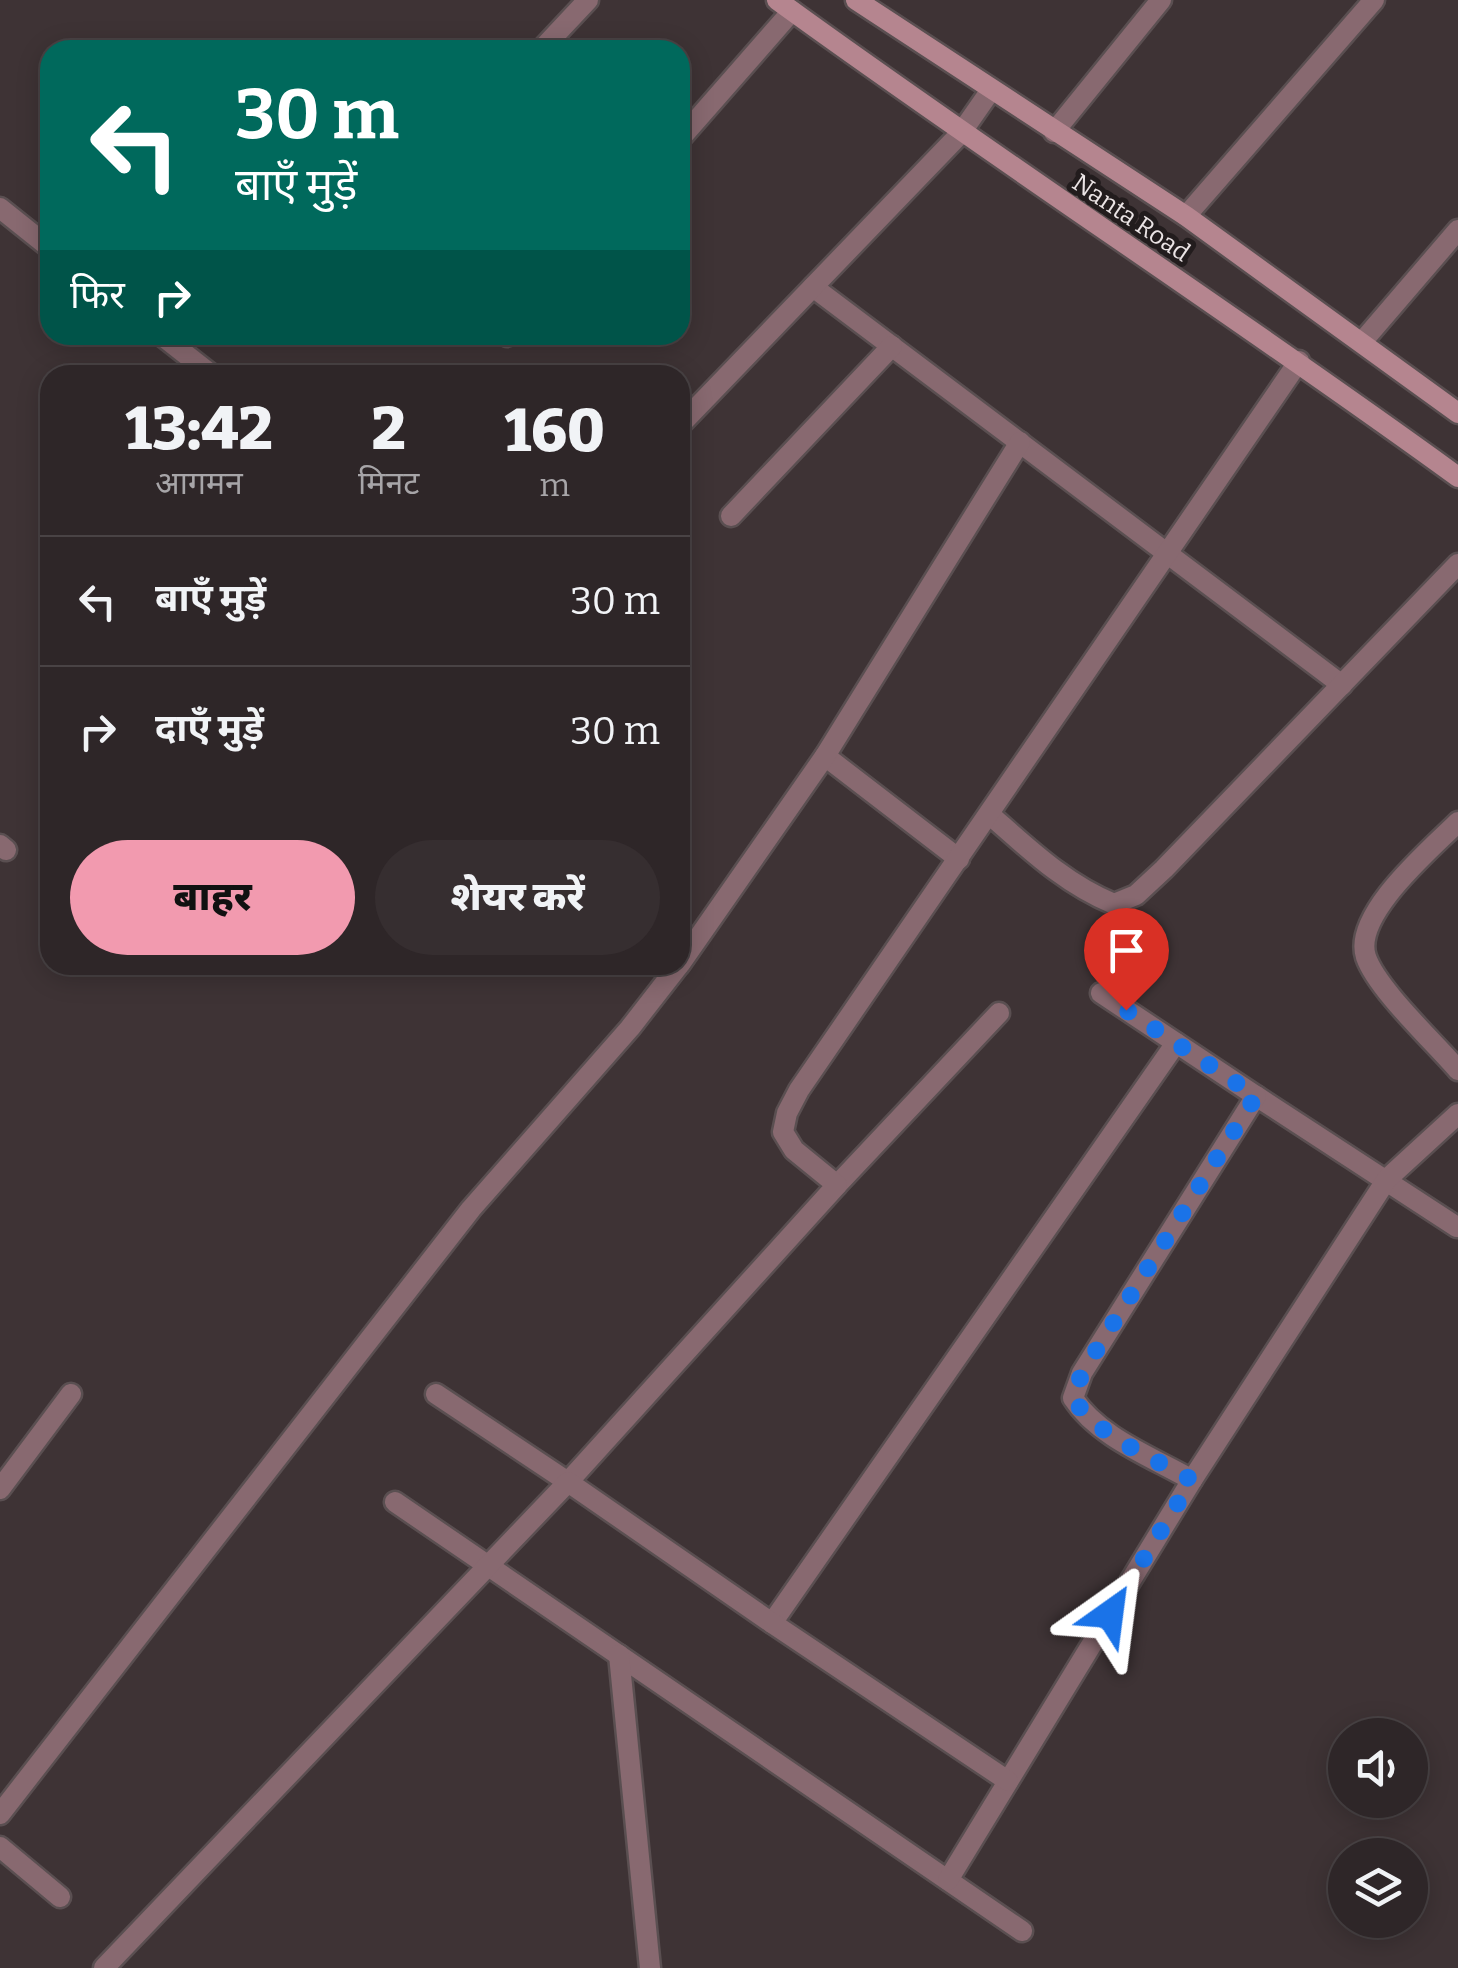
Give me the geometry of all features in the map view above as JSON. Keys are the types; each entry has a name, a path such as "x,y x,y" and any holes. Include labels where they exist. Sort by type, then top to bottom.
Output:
{"main road":[{"name":"Nanta Road","path":"856,0 1186,216 1458,413"},
{"name":"Nanta Road","path":"784,6 960,133 1299,361 1458,477"}],"street":[{"path":"551,40 588,0"},
{"path":"1054,132 1161,0"},
{"path":"1186,216 1374,0"},
{"path":"690,126 784,6"},
{"path":"690,415 960,133 991,90"},
{"path":"0,208 40,240"},
{"path":"1362,342 1458,230"},
{"path":"813,287 1342,684"},
{"path":"174,345 199,365"},
{"path":"731,516 892,346"},
{"path":"837,1186 794,1150 783,1132 798,1090 1299,361"},
{"path":"690,950 824,756 1020,442"},
{"path":"990,814 1061,877 1114,904 1136,895 1458,564"},
{"path":"824,756 959,859"},
{"path":"1458,822 1378,908 1366,932 1364,954 1376,977 1458,1070"},
{"path":"0,1814 424,1268 671,975"},
{"path":"1102,994 1457,1227"},
{"path":"104,1968 568,1482 999,1014"},
{"path":"772,1624 1176,1043"},
{"path":"1192,1480 1102,1428 1083,1414 1073,1398 1082,1373 1256,1096"},
{"path":"948,1880 1192,1480 1387,1179 1458,1114"},
{"path":"0,1490 72,1394"},
{"path":"436,1394 1008,1781"},
{"path":"396,1502 1022,1930"},
{"path":"619,1655 650,1968"},
{"path":"0,1847 60,1897"}],"route":[{"path":"1110,1614 1192,1480 1102,1428 1083,1414 1073,1398 1082,1373 1256,1096 1126,1010"}]}
